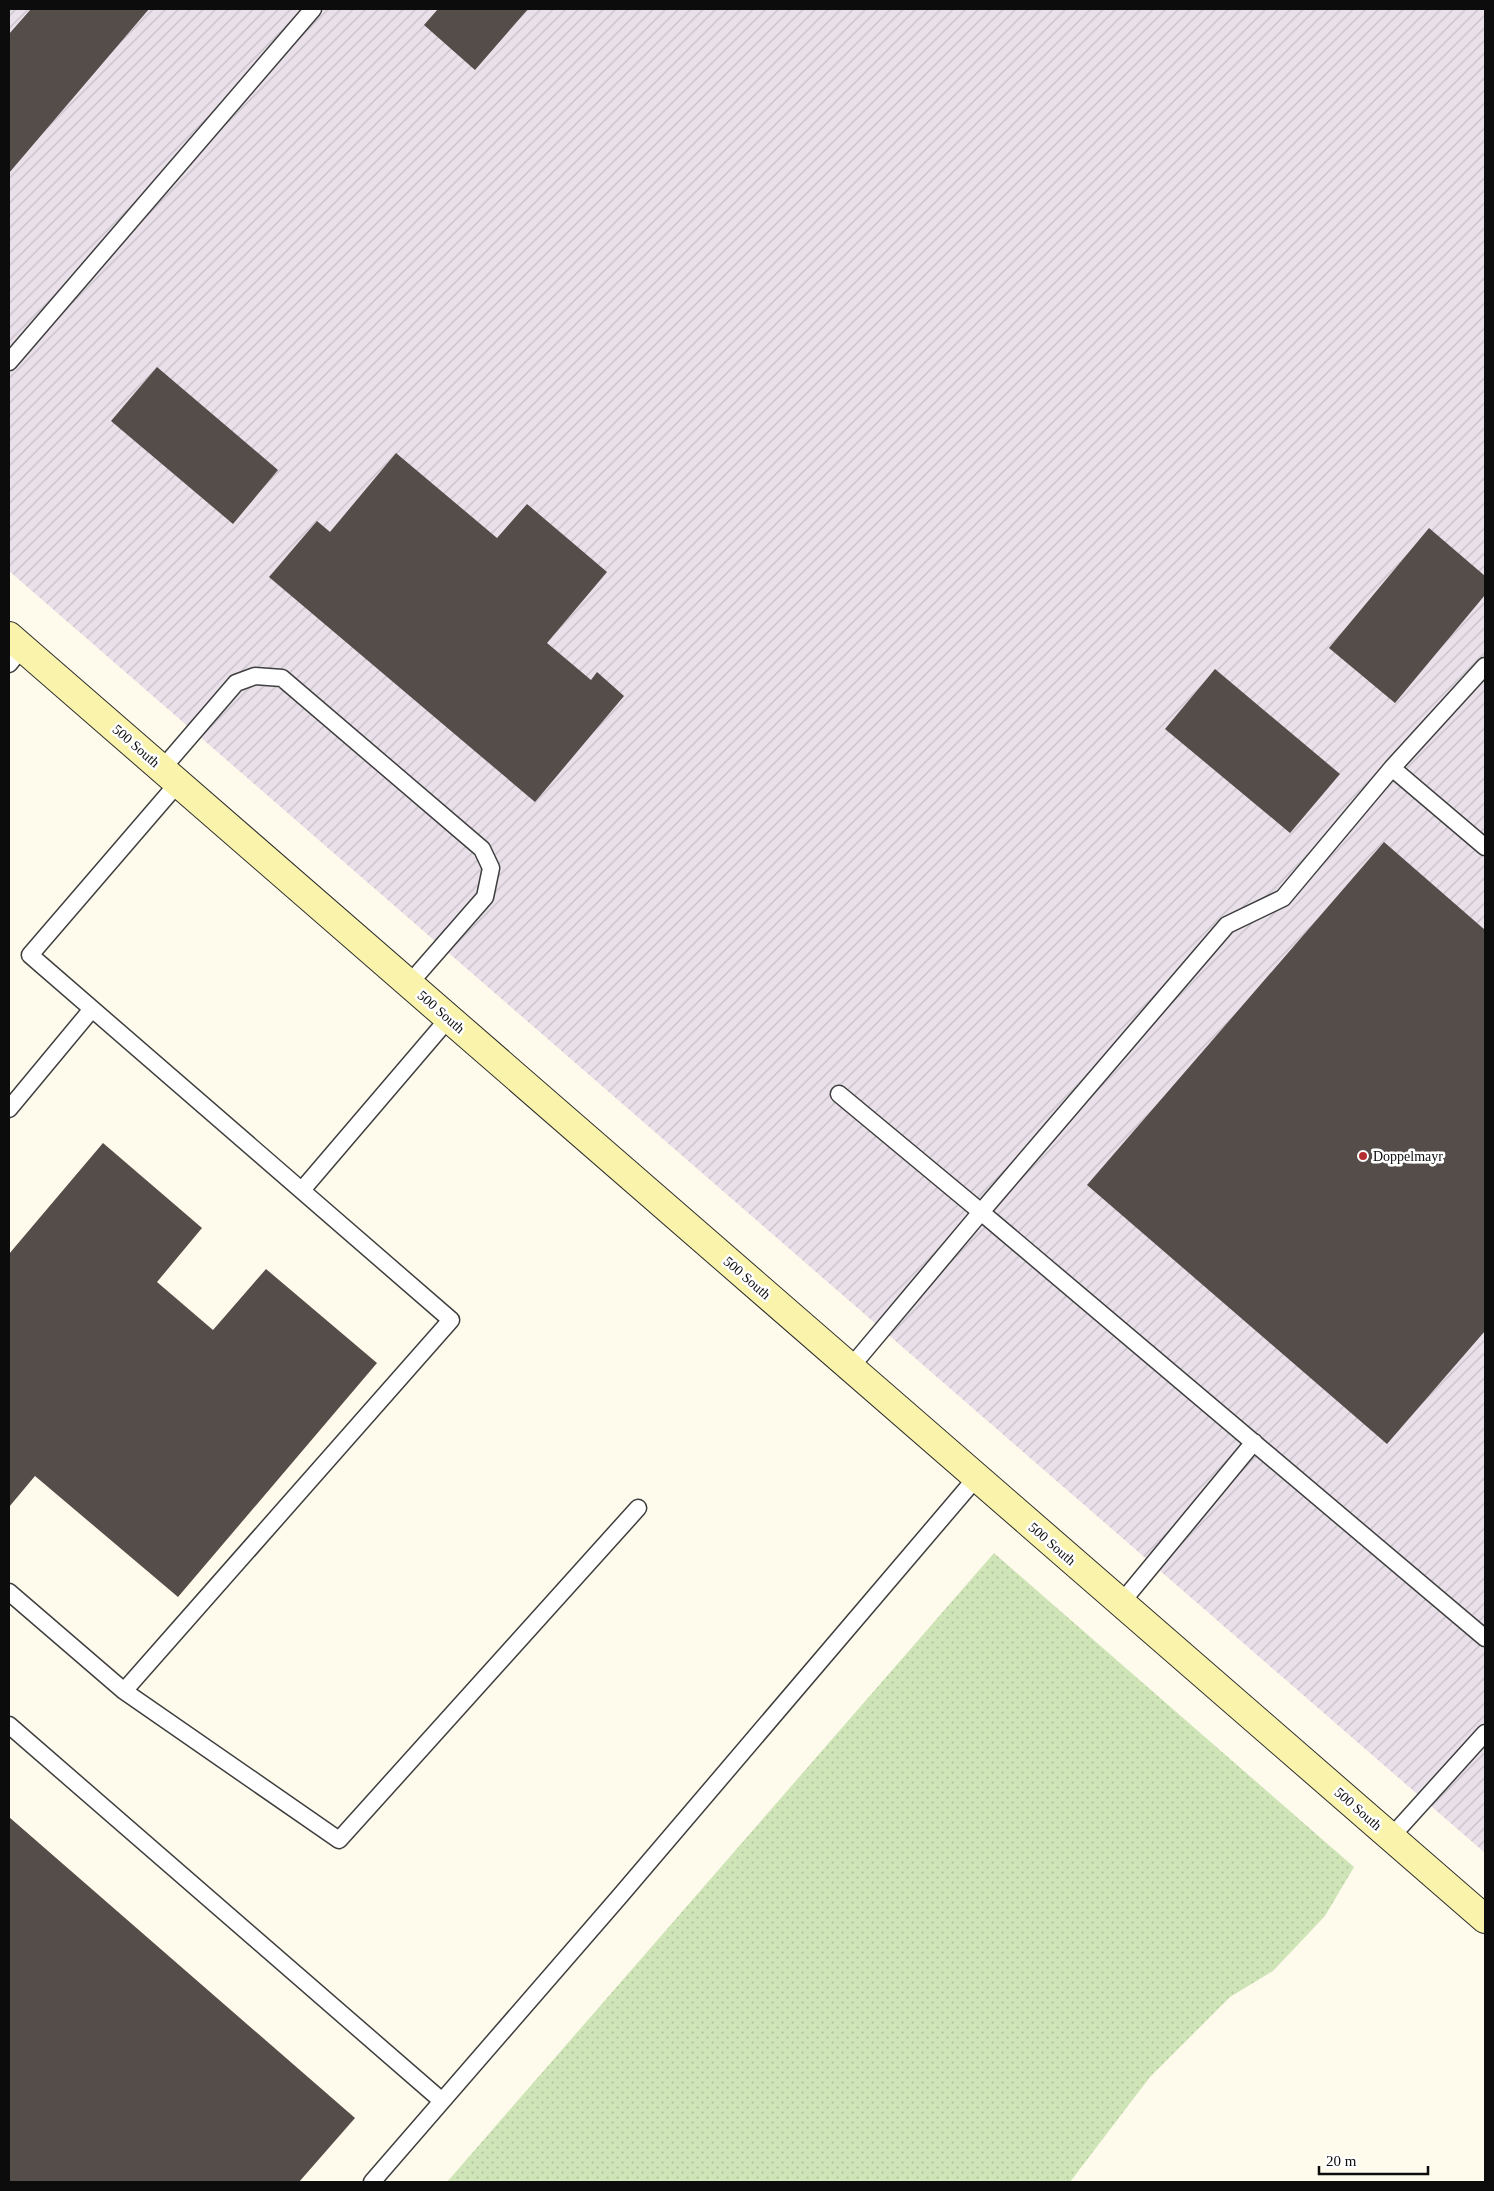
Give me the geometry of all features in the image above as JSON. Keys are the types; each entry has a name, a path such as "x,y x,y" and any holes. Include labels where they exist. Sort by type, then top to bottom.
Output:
{"street":[{"name":"500 South","path":"13,649 170,776 1485,1919"}],"lane":[{"path":"9,362 313,9"},
{"path":"850,1368 1227,925 1283,898 1392,768 1485,666"},
{"path":"124,1691 451,1320 30,955 170,776 236,683 255,676 282,678 482,849 491,868 485,897 409,984"},
{"path":"1392,768 1485,848"},
{"path":"9,1109 92,1009"},
{"path":"302,1190 448,1019"},
{"path":"839,1094 982,1212 1485,1638"},
{"path":"1121,1603 1254,1442"},
{"path":"372,2182 626,1889 976,1478"},
{"path":"9,1592 124,1691 340,1840 638,1508"},
{"path":"9,1724 442,2101"},
{"path":"1391,1837 1485,1735"}],"shaded area":[{"path":"9,9 1485,9 1485,1853 9,571"}],"green space":[{"path":"994,1553 1354,1867 1325,1916 1273,1971 1230,1997 1150,2077 1070,2182 447,2182"}],"building":[{"path":"31,9 149,9 9,173 9,34"},
{"path":"438,9 528,9 475,70 424,25"},
{"path":"157,367 278,470 233,524 111,421"},
{"path":"396,453 497,538 527,504 607,572 547,643 591,680 597,672 624,696 535,802 269,577 317,521 330,532"},
{"path":"1429,528 1485,576 1485,595 1395,703 1329,648"},
{"path":"1215,669 1340,774 1290,833 1165,729"},
{"path":"1384,842 1485,930 1485,1331 1387,1444 1087,1185"},
{"path":"103,1143 202,1228 157,1282 213,1330 266,1269 377,1363 178,1597 35,1476 9,1507 9,1254"},
{"path":"9,1817 355,2118 299,2182 9,2182"}],"place":[{"name":"Doppelmayr","path":"1363,1156"}]}
